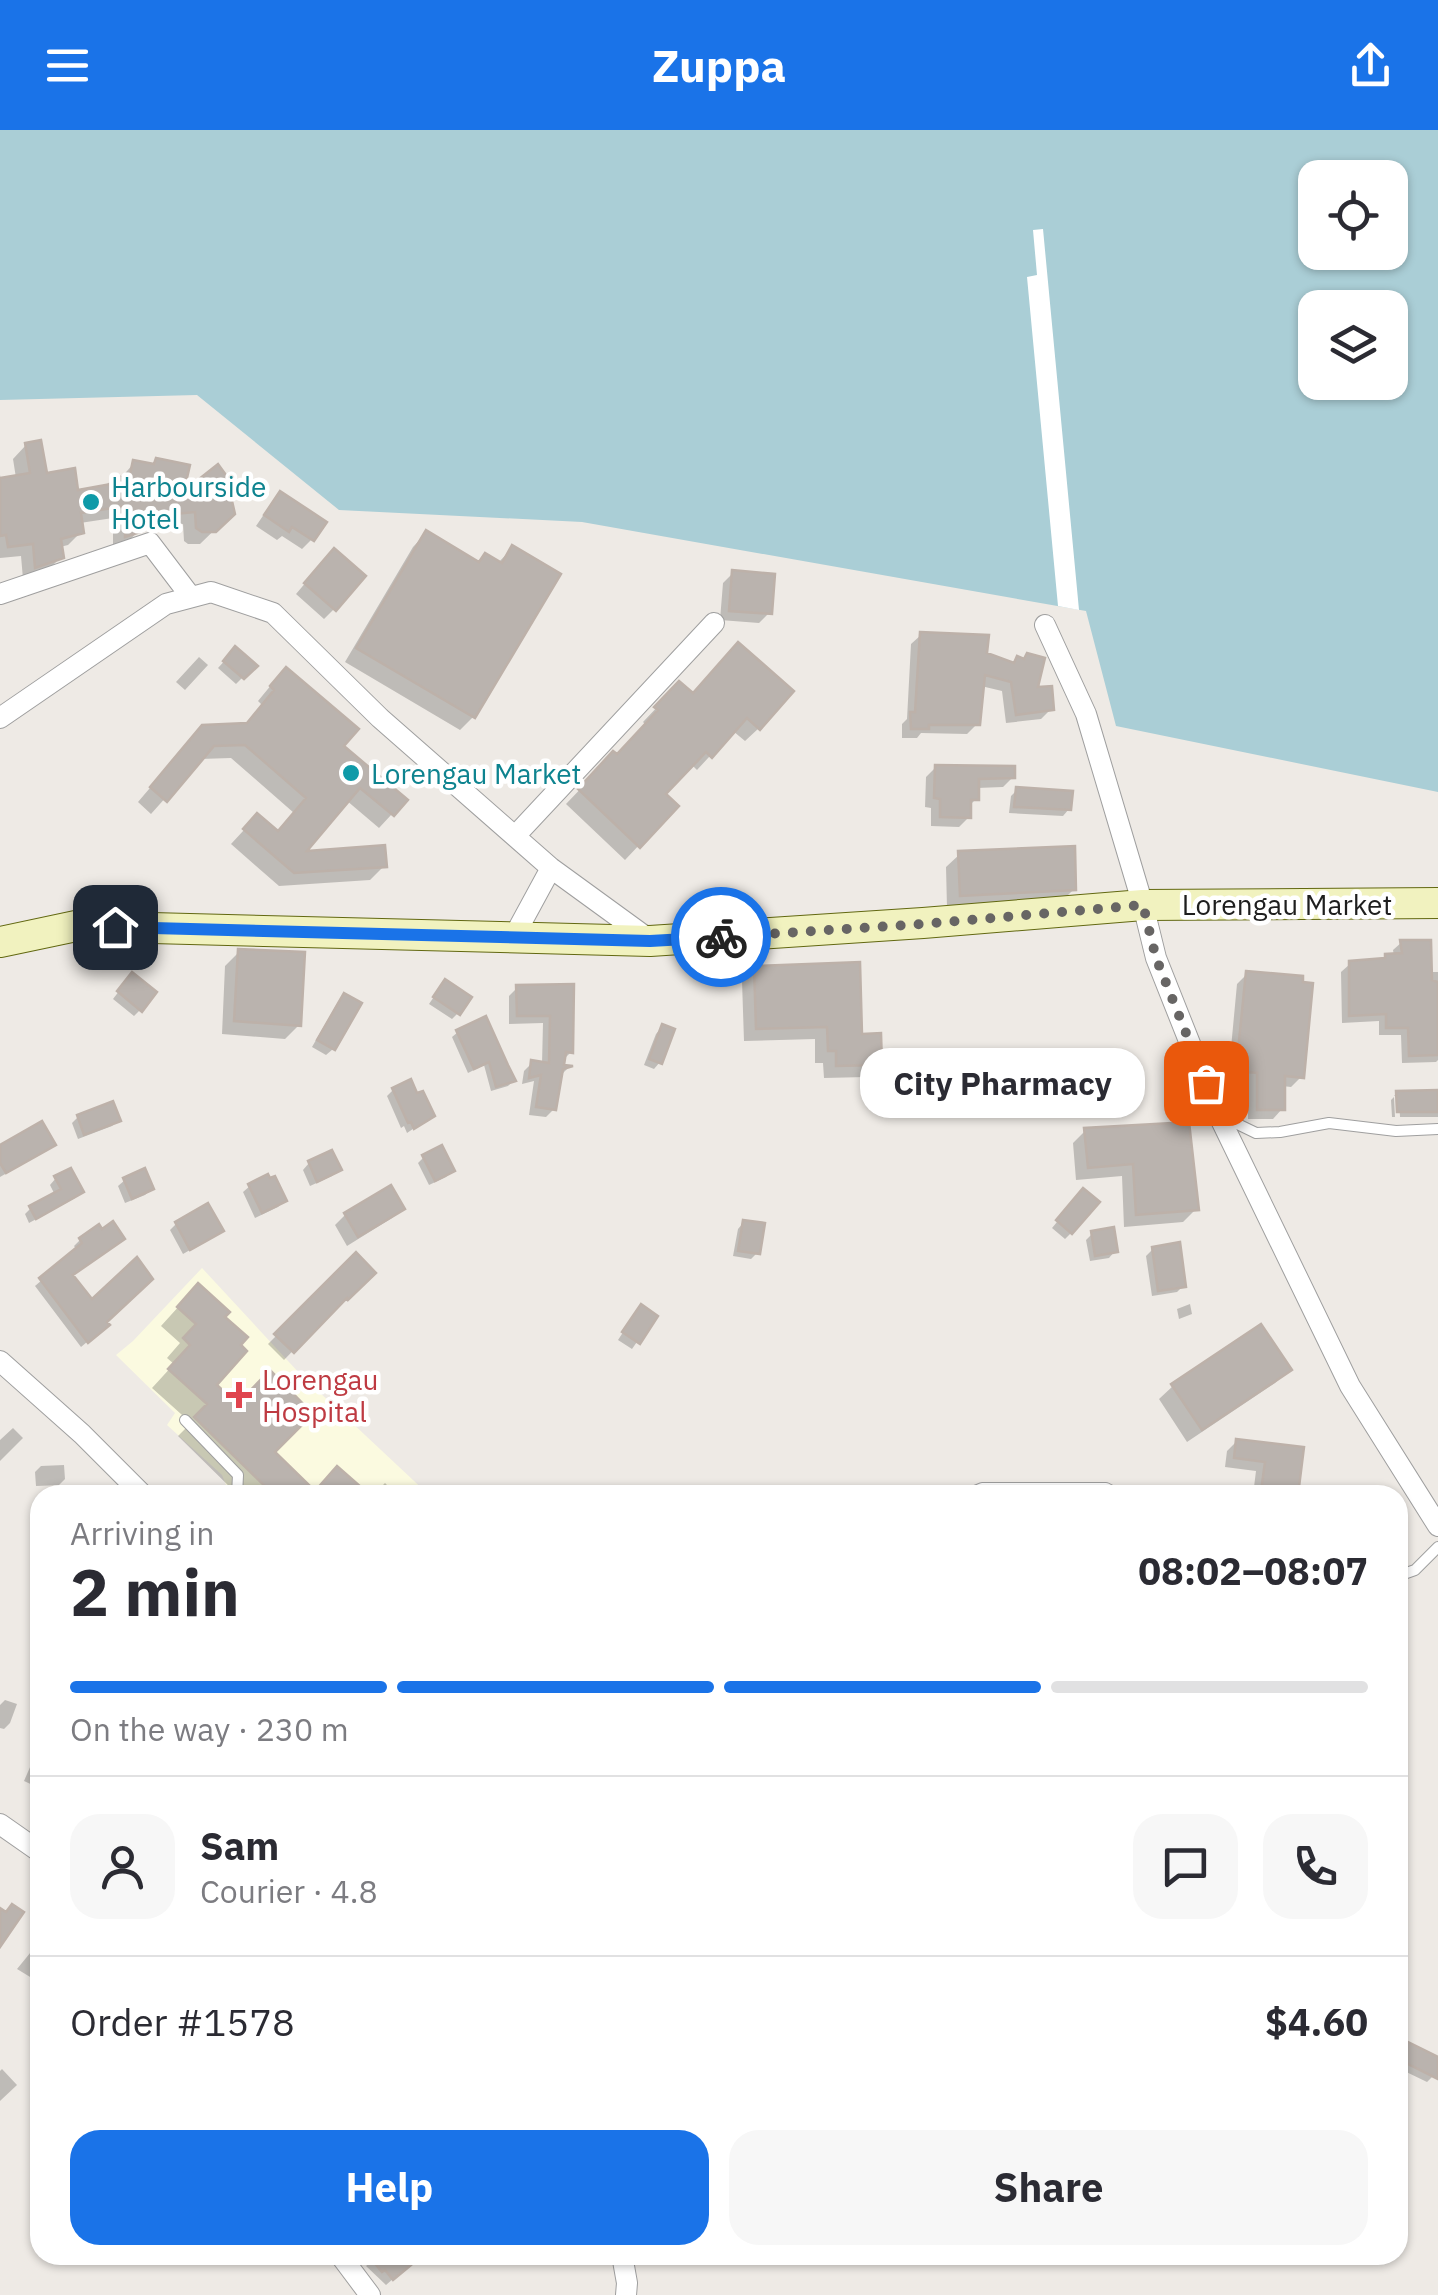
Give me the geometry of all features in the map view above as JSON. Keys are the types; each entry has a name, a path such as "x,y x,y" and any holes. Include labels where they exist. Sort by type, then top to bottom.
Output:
{"main road":[{"name":"Lorengau Market","path":"0,942 76,926 650,941 1143,905 1438,903"}],"street":[{"path":"0,594 150,543 191,597"},
{"path":"0,718 166,604 211,592 272,613 380,718 551,868 650,941"},
{"path":"516,835 714,623"},
{"path":"1046,625 1086,714 1156,958 1218,1114 1350,1386 1438,1526"},
{"path":"513,938 551,868"},
{"path":"0,1361 133,1485"},
{"path":"0,1824 30,1845"},
{"path":"348,2265 370,2295"},
{"path":"624,2265 626,2295"}],"lane":[{"path":"1218,1114 1256,1133 1329,1123 1396,1131 1438,1129"},
{"path":"185,1420 238,1475 237,1485"},
{"path":"1408,1572 1438,1547"}],"shaded area":[{"name":"Lorengau Hospital","path":"202,1268 301,1375 418,1485 226,1485 222,1475 167,1425 175,1413 116,1355"}],"water":[{"path":"0,130 1438,130 1438,792 1116,726 1086,611 582,522 339,510 197,395 0,400"}],"pier":[{"path":"1043,229 1079,610 1058,606 1027,277 1037,275 1033,230"}],"building":[{"name":"Harbourside Hotel","path":"41,440 47,473 75,468 78,490 111,484 113,475 129,479 133,460 154,464 156,458 190,465 184,491 218,464 226,475 235,514 216,532 196,528 195,512 143,517 143,531 125,537 125,506 81,513 84,533 61,539 64,558 35,568 33,544 8,547 6,535 0,536 0,478 30,473 25,443"},
{"path":"280,491 327,522 314,541 292,527 289,532 264,515"},
{"path":"426,530 479,562 485,553 502,563 512,545 561,574 475,718 356,648"},
{"path":"334,548 366,576 336,611 304,583"},
{"path":"732,570 775,574 772,614 729,611"},
{"path":"920,632 989,635 987,653 1014,663 1017,656 1024,659 1027,653 1045,658 1038,687 1052,686 1054,710 1016,715 1011,682 985,675 980,725 911,729"},
{"path":"738,642 794,691 760,730 747,718 712,758 706,752 666,794 679,806 640,848 578,789 613,751 617,754 679,681 693,693"},
{"path":"235,646 258,666 244,679 223,661"},
{"name":"Lorengau Market","path":"286,667 359,729 344,746 408,800 394,816 360,788 307,851 385,845 387,867 294,873 243,829 257,813 278,831 306,798 245,745 214,746 167,802 150,787 202,725 247,723 274,690 270,686"},
{"path":"935,765 1015,766 1015,778 979,779 979,800 971,800 971,818 940,817 940,799 934,798"},
{"path":"1016,787 1073,791 1071,810 1014,807"},
{"path":"1075,846 1076,890 960,896 958,851"},
{"path":"1400,940 1431,940 1432,980 1438,982 1438,1055 1409,1056 1408,1028 1386,1028 1386,1014 1349,1016 1349,961 1402,953"},
{"path":"238,949 305,952 301,1026 234,1021"},
{"path":"860,962 862,1034 881,1033 882,1065 836,1066 836,1051 828,1051 827,1027 756,1029 754,966"},
{"path":"1246,971 1303,976 1303,982 1313,983 1304,1078 1285,1076 1285,1110 1257,1110 1257,1073 1236,1071"},
{"path":"132,972 157,992 142,1012 117,991"},
{"path":"445,979 472,997 460,1015 433,997"},
{"path":"574,984 573,1053 566,1052 564,1065 573,1066 563,1069 556,1110 536,1107 541,1075 529,1078 531,1060 549,1063 550,1016 517,1016 516,985"},
{"path":"344,993 362,1003 335,1050 317,1040"},
{"path":"486,1016 516,1081 496,1087 489,1062 474,1069 456,1030"},
{"path":"662,1024 675,1029 662,1064 649,1059"},
{"path":"411,1079 417,1093 423,1091 435,1116 414,1129 392,1088"},
{"path":"1438,1090 1438,1112 1397,1112 1396,1091"},
{"path":"113,1101 121,1121 84,1135 77,1115"},
{"path":"42,1121 56,1145 6,1173 0,1163 0,1145"},
{"path":"1189,1122 1199,1210 1136,1215 1133,1164 1088,1168 1084,1128"},
{"path":"442,1145 455,1171 435,1181 422,1155"},
{"path":"332,1150 342,1170 317,1182 308,1161"},
{"path":"71,1168 84,1192 36,1219 29,1206 61,1189 54,1176"},
{"path":"145,1168 154,1189 132,1199 123,1178"},
{"path":"268,1174 270,1178 275,1176 287,1201 262,1213 248,1184"},
{"path":"391,1185 405,1209 358,1237 344,1213"},
{"path":"1083,1188 1100,1202 1072,1234 1056,1220"},
{"path":"208,1203 224,1231 190,1250 175,1222"},
{"path":"743,1220 765,1223 760,1254 738,1251"},
{"path":"113,1221 125,1239 73,1275 92,1299 137,1257 153,1279 88,1343 39,1278 82,1243 79,1238 99,1224 102,1229"},
{"path":"1114,1227 1118,1252 1095,1256 1091,1231"},
{"path":"1180,1242 1186,1287 1158,1291 1152,1247"},
{"path":"356,1252 376,1273 294,1353 274,1334"},
{"path":"198,1283 230,1312 225,1317 248,1337 241,1345 247,1351 217,1385 237,1404 270,1370 313,1414 275,1452 309,1485 264,1485 194,1417 207,1404 168,1369 190,1345 183,1338 196,1324 177,1307"},
{"path":"641,1304 658,1316 640,1344 622,1332"},
{"path":"1261,1324 1292,1370 1202,1430 1171,1384"},
{"path":"1236,1439 1304,1447 1299,1485 1262,1485 1265,1462 1234,1458"},
{"path":"337,1466 359,1485 320,1485"},
{"path":"12,1904 24,1912 0,1947 0,1908 6,1912"},
{"path":"1408,2042 1438,2057 1438,2079 1408,2064"},
{"path":"376,2265 411,2265 393,2280 385,2270 382,2272"}],"way so far":[{"path":"721,937 1143,905 1156,958 1206,1083"}],"place":[{"name":"Harbourside Hotel","path":"91,502"},
{"name":"Lorengau Market","path":"351,773"},
{"name":"City Pharmacy","path":"1206,1083"},
{"name":"Lorengau Hospital","path":"239,1395"}],"route":[{"path":"115,927 650,941 721,937"}]}
